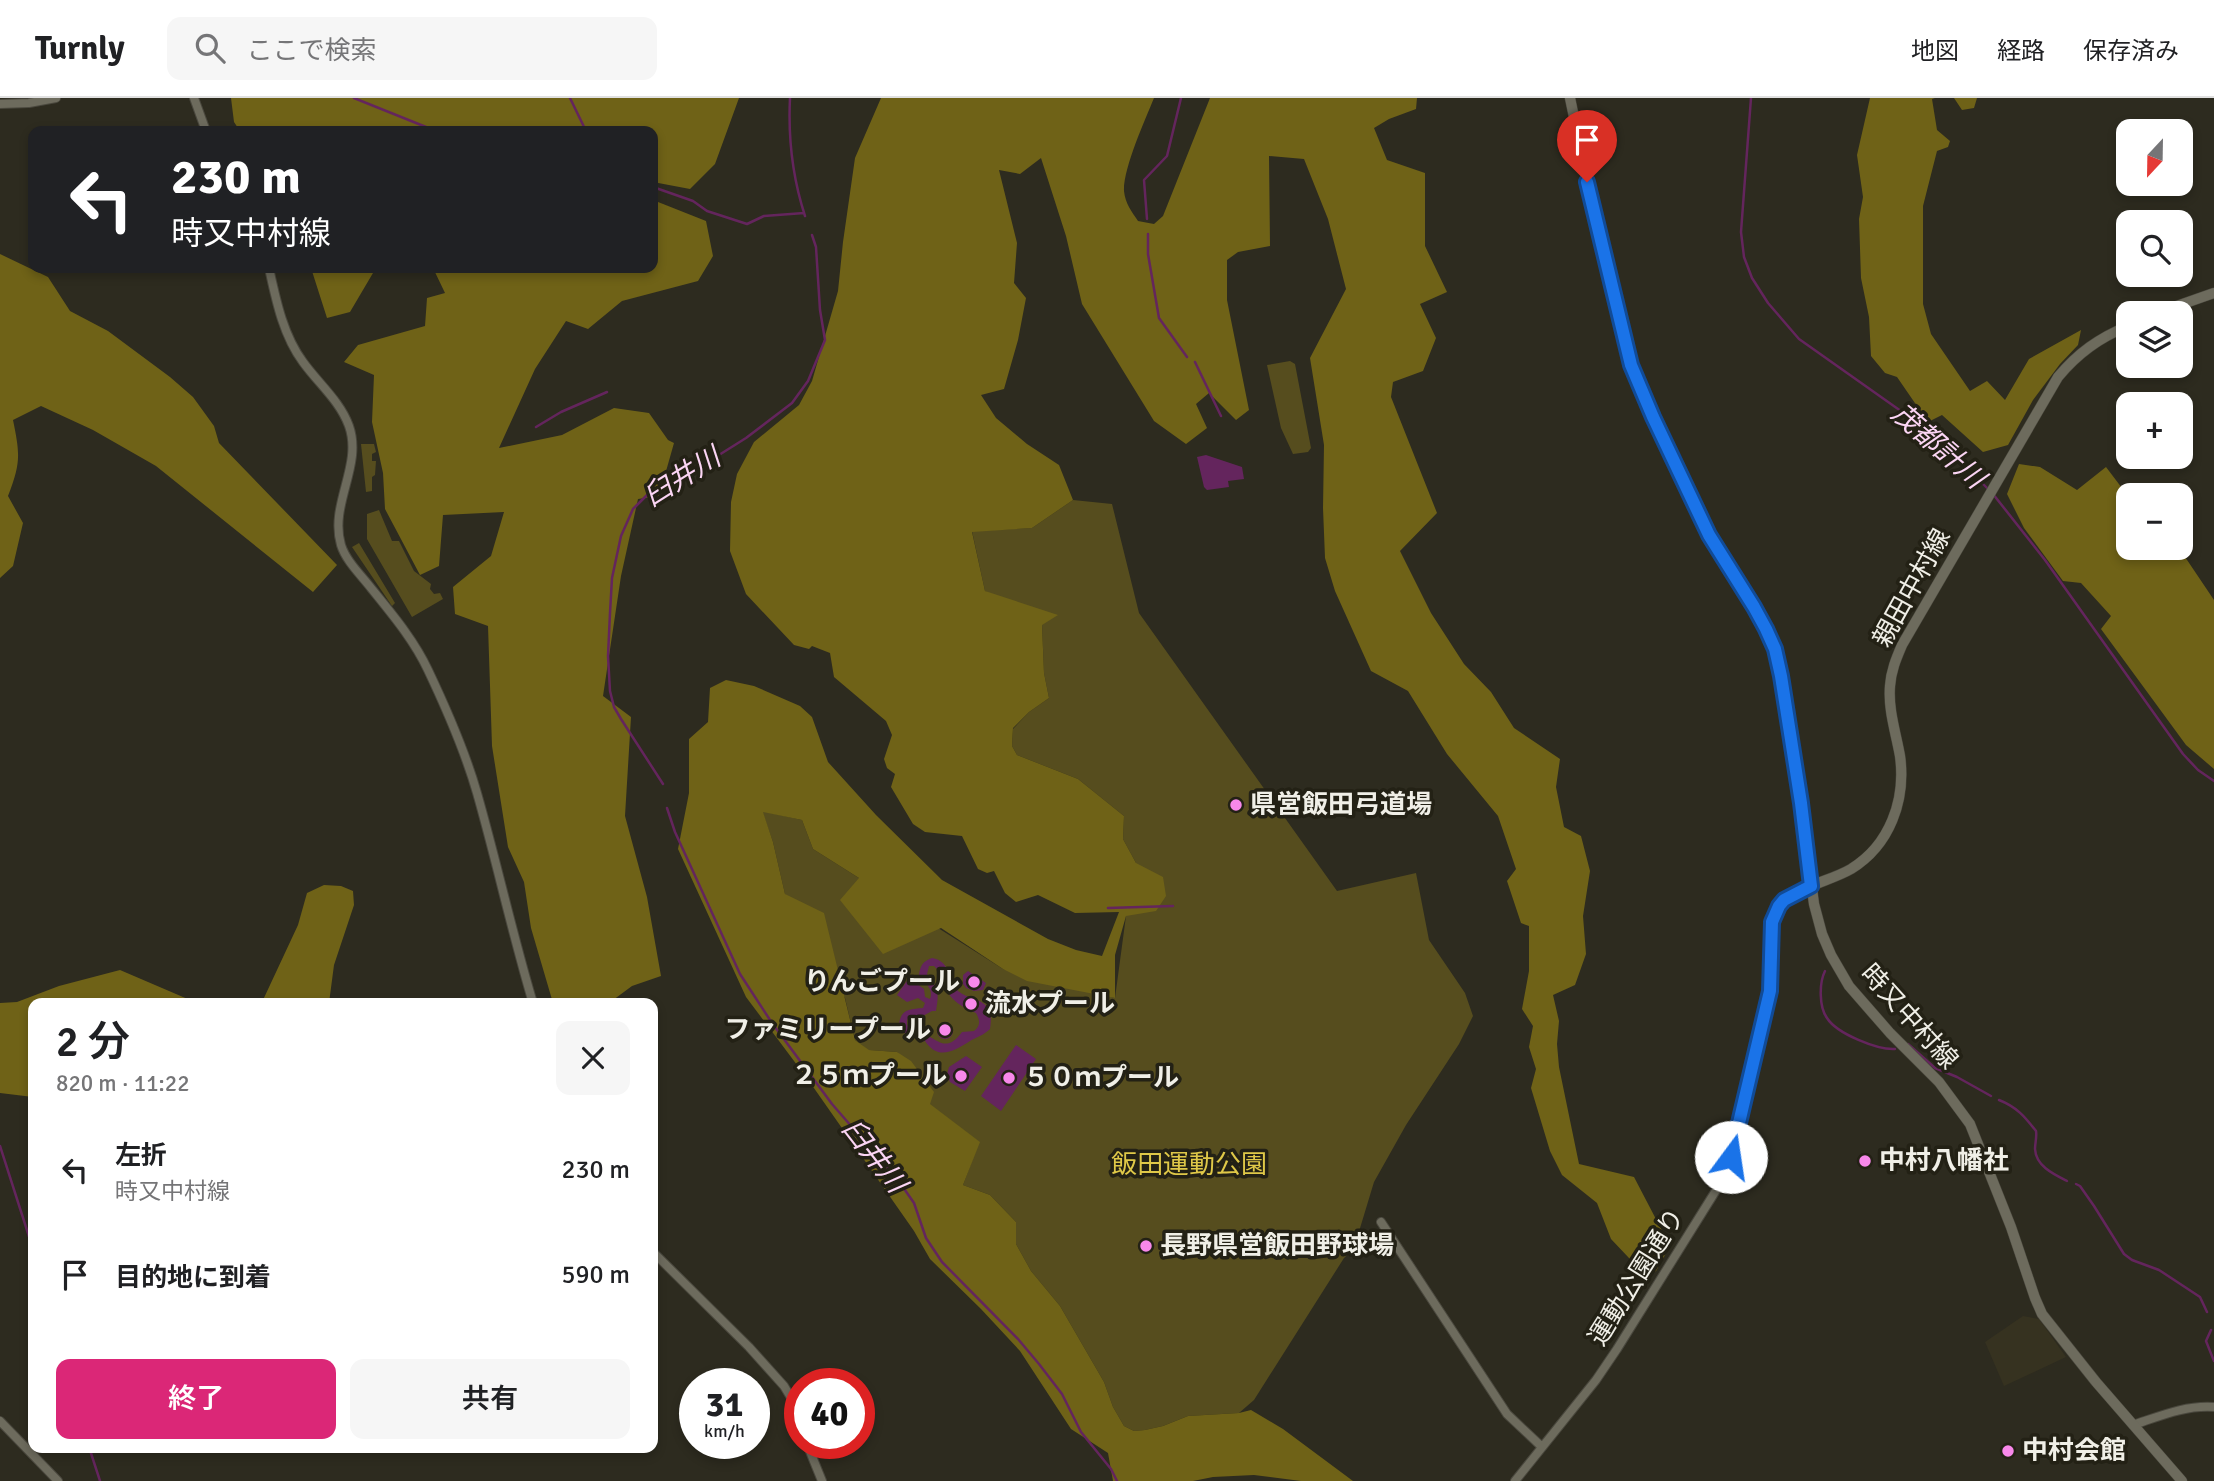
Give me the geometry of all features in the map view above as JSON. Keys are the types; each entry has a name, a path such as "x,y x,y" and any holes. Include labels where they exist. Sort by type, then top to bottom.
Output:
{"main road":[{"name":"時又中村線","path":"1570,98 1597,227 1631,365 1709,535 1754,607 1775,649 1801,803 1811,886 1822,934 1831,955 1849,986 1890,1033 1939,1082 1970,1124 2042,1314 2065,1345 2182,1481"},
{"path":"2191,301 2214,293"},
{"name":"親田中村線","path":"1811,886 1854,867 1880,842 1889,829 1899,802 1902,773 1890,700 1892,668 1902,645 2058,377 2089,346 2116,331"}],"street":[{"path":"0,104 56,98"},
{"path":"194,98 204,126"},
{"path":"270,273 278,306 292,343 303,363 346,417 351,430 354,446 338,517 342,547 419,650 454,727 477,792 532,998"},
{"name":"運動公園通り","path":"1515,1481 1596,1380 1720,1184 1734,1147 1770,991 1771,931 1774,914 1784,900 1811,886"},
{"path":"1381,1222 1507,1414 1542,1447"},
{"path":"658,1257 749,1347 784,1386"},
{"path":"2133,1425 2172,1411 2199,1406 2214,1407"},
{"path":"0,1421 28,1450"},
{"path":"31,1453 58,1481"},
{"path":"813,1459 822,1481"}],"shaded area":[{"path":"231,98 739,98 715,164 690,189 658,183 658,126 237,126"},
{"path":"881,98 1154,98 1131,158 1124,191 1127,203 1138,221 1154,224 1163,216 1210,98 1417,98 1416,109 1374,128 1387,160 1425,173 1425,246 1447,292 1420,304 1436,338 1423,371 1393,382 1391,397 1437,513 1400,551 1431,613 1464,664 1491,692 1514,728 1560,759 1556,787 1564,827 1581,836 1590,871 1583,916 1586,954 1575,985 1553,995 1559,1021 1559,1067 1579,1164 1634,1177 1670,1246 1656,1271 1646,1276 1611,1239 1597,1203 1562,1175 1550,1151 1531,1088 1536,1069 1529,1047 1533,1026 1522,1009 1529,971 1529,926 1521,923 1507,881 1516,869 1498,816 1447,754 1408,691 1371,671 1335,591 1325,558 1324,445 1310,358 1346,289 1328,219 1304,159 1269,156 1270,246 1238,252 1227,260 1227,300 1249,410 1236,420 1209,393 1196,404 1207,428 1186,444 1154,421 1082,304 1066,236 1041,158 1020,174 999,170 1017,243 1014,283 1026,298 1004,389 981,395 996,418 1027,444 1059,465 1073,500 1032,528 972,532 985,591 1058,615 1042,625 1044,673 1049,698 1013,728 1012,746 1017,755 1078,779 1124,816 1123,839 1136,863 1163,877 1166,896 1156,911 1126,916 1115,955 1115,998 1027,981 1003,969 941,928 883,954 840,900 859,878 813,849 802,820 763,812 785,894 824,913 855,1040 869,1050 897,1052 911,1061 934,1092 930,1104 980,1142 963,1185 990,1195 1016,1222 1016,1244 1031,1271 1060,1306 1104,1382 1113,1407 1124,1426 1134,1431 1145,1430 1188,1416 1251,1410 1283,1429 1353,1481 1301,1481 1254,1475 1193,1481 1113,1481 1108,1453 1071,1429 1020,1351 930,1259 914,1231 809,1081 746,997 678,849 689,793 689,739 708,722 710,688 726,680 754,686 800,706 812,717 828,762 876,815 942,880 1048,939 1102,956 1119,912 1075,913 1038,895 1016,902 1005,893 994,871 987,873 978,869 962,836 925,832 913,824 891,787 895,774 887,768 884,759 892,735 886,721 834,677 830,653 812,646 809,649 794,645 746,594 730,551 731,502 737,474 754,442 799,405 812,381 838,291 855,158"},
{"path":"1870,98 1935,98 1932,99 1937,130 1950,141 1948,147 1937,151 1923,206 1923,304 1931,334 1970,391 1987,381 2005,400 2029,359 2081,330 2078,345 2033,400 2008,445 1983,452 1942,415 1928,422 1897,377 1885,373 1871,356 1869,317 1861,278 1859,219 1863,197 1857,155"},
{"path":"1954,98 1977,98 1974,108 1962,110"},
{"path":"658,202 706,221 713,256 698,281 622,301 588,329 566,321 535,369 499,448 562,435 614,408 649,413 668,440 674,443 659,496 638,499 621,576 603,696 631,717 625,816 647,897 661,976 632,986 616,998 552,998 531,928 524,882 508,847 492,746 488,626 455,614 453,587 491,556 504,512 443,515 439,566 420,575 385,509 383,473 372,422 374,375 344,362 358,345 425,326 427,298 445,293 435,273 658,273"},
{"path":"0,254 28,267 28,273 40,273 48,277 70,311 108,331 193,397 214,426 219,443 337,565 313,592 156,466 93,430 41,406 13,420 18,458 8,496 23,523 13,566 0,578"},
{"path":"313,273 373,273 350,312 327,318"},
{"path":"1206,455 1242,467 1244,479 1228,481 1229,487 1207,490 1197,457"},
{"path":"2019,464 2040,467 2077,490 2106,467 2118,483 2116,483 2116,560 2187,560 2214,600 2214,769 2186,745 2101,629 2111,616 2081,583 2063,581 2024,528 2007,494"},
{"path":"324,885 341,886 353,891 354,905 334,965 330,998 264,998 298,925 307,893"},
{"name":"流水プール","path":"929,959 943,963 958,991 989,1009 991,1021 988,1031 946,1052 935,1051 925,1041 921,1042 918,1038 904,1033 899,1024 904,1013 923,1008 925,1003 918,998 907,1002 897,995 909,978 924,989 925,997 930,999 930,989 919,975 922,964","holes":["929,966 934,966 950,996 976,1013 979,1020 974,1031 962,1032 948,1043 939,1042 907,1025 911,1016 921,1017 936,1011 937,991 927,974"]},
{"path":"120,970 185,998 28,998 28,1096 0,1093 0,1003 17,1002 59,986"},
{"name":"りんごプール","path":"968,971 986,983 983,990 966,988 963,975"},
{"name":"ファミリープール","path":"945,1023 953,1031 945,1039 937,1031"},
{"name":"５０ｍプール","path":"1016,1045 1036,1059 1001,1111 981,1096"},
{"name":"２５ｍプール","path":"966,1056 982,1067 965,1091 950,1082 947,1074 949,1067"},
{"path":"2023,1316 2039,1319 2066,1357 2004,1386 1985,1342"}],"green space":[{"path":"1290,361 1295,364 1311,448 1308,452 1293,454 1281,428 1267,365"},
{"path":"361,444 374,444 376,452 372,454 372,461 376,461 372,491 366,492"},
{"name":"飯田運動公園","path":"1073,500 1112,504 1139,613 1337,891 1416,873 1429,940 1465,993 1473,1016 1459,1044 1406,1125 1374,1182 1354,1248 1344,1258 1254,1400 1239,1413 1188,1416 1163,1426 1134,1431 1124,1426 1113,1407 1104,1382 1060,1306 1031,1271 1016,1244 1016,1222 990,1195 963,1185 979,1142 929,1104 897,1052 868,1050 855,1040 845,998 785,894 773,842 762,811 802,820 813,849 1003,969 1115,998 1136,863 1123,839 1124,816 1078,779 1017,755 1012,746 1013,729 1029,712 1049,698 1044,673 1042,625 985,591 972,531 1032,528"},
{"path":"379,510 392,541 399,541 414,571 431,584 430,589 434,594 440,593 443,599 412,617 367,539 367,514"},
{"path":"359,543 395,603 392,606 352,547"}],"waterway":[{"path":"354,98 424,126"},
{"path":"570,98 584,126"},
{"name":"臼井川","path":"790,98 792,158 805,216"},
{"path":"1147,219 1144,180 1167,156 1181,98"},
{"name":"茂都計川","path":"1751,98 1741,232 1744,257 1752,278 1768,303 1799,339 1915,421 1946,446 1988,489"},
{"path":"658,189 693,201 707,211 747,224 764,216 804,213"},
{"path":"1148,234 1148,254 1159,318 1187,357"},
{"name":"臼井川","path":"663,784 614,707 610,691 608,656 612,578 621,536 633,509 651,491 684,477 746,438 792,403 808,381 825,340 816,247 812,235"},
{"path":"1195,362 1221,416"},
{"path":"536,427 561,412 607,392"},
{"name":"茂都計川","path":"1993,494 2045,560 2183,754 2198,770 2214,781"},
{"name":"臼井川","path":"667,808 675,832 740,974 772,1023 832,1104 898,1180 914,1203 926,1238 942,1262 1018,1339 1062,1394 1081,1432 1111,1469 1117,1481"},
{"path":"1108,908 1173,906"},
{"path":"1825,971 1821,1001 1824,1013 1832,1024 1858,1040 1895,1049"},
{"path":"1908,1044 1935,1068 1991,1096"},
{"path":"1999,1100 2020,1113 2036,1131 2036,1155 2042,1165 2067,1181"},
{"path":"0,1146 28,1233"},
{"path":"2076,1184 2094,1206 2124,1254 2132,1260 2159,1270 2200,1297 2207,1312"},
{"path":"2211,1330 2206,1341 2214,1361"},
{"path":"91,1453 100,1481"}],"place":[{"name":"県営飯田弓道場","path":"1236,805"},
{"name":"りんごプール","path":"974,982"},
{"name":"流水プール","path":"971,1004"},
{"name":"ファミリープール","path":"945,1030"},
{"name":"２５ｍプール","path":"961,1076"},
{"name":"５０ｍプール","path":"1009,1078"},
{"name":"中村八幡社","path":"1865,1161"},
{"name":"長野県営飯田野球場","path":"1146,1246"},
{"name":"中村会館","path":"2008,1451"}],"route":[{"path":"1587,182 1631,365 1709,535 1754,607 1775,649 1801,803 1811,886 1784,900 1774,914 1771,931 1770,991 1731,1157"}]}
